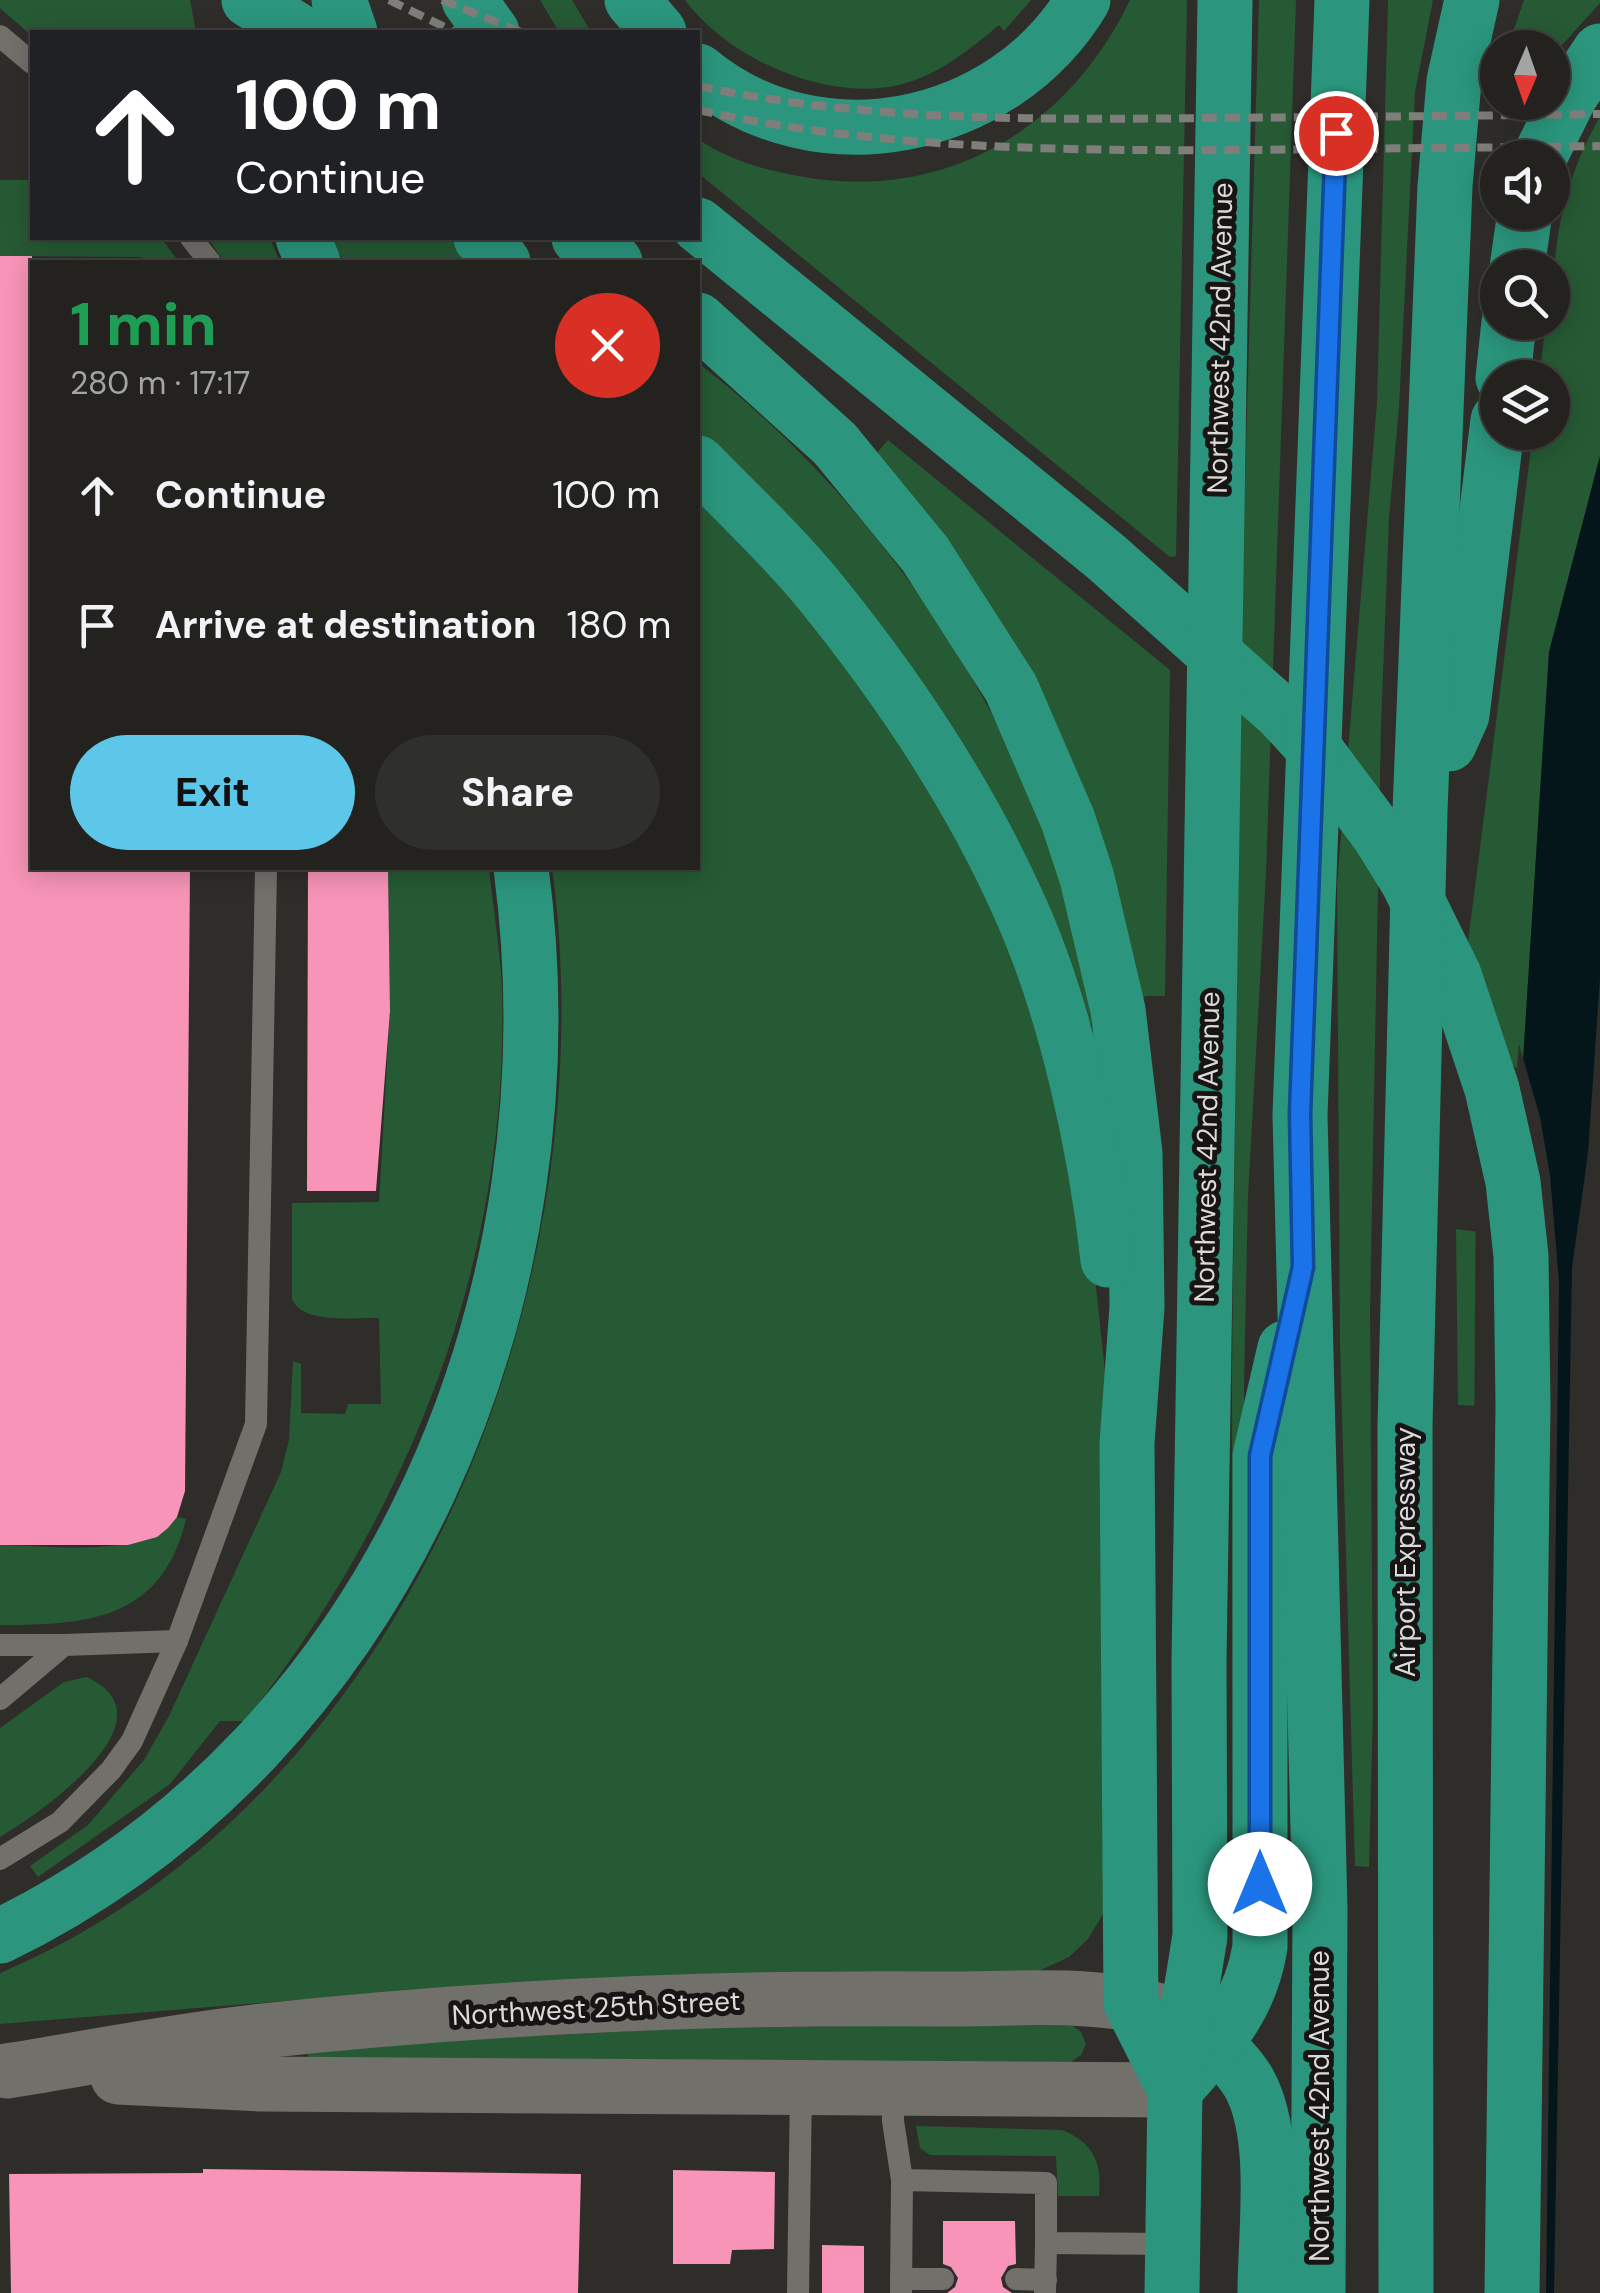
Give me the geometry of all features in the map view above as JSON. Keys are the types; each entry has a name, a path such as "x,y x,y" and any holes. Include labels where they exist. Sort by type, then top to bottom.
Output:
{"highway":[{"path":"234,0 241,30"},
{"path":"249,0 297,30"},
{"path":"339,0 349,30"},
{"path":"468,0 490,30"},
{"path":"632,0 657,30"},
{"path":"700,73 748,105 793,122 845,128 919,122 954,110 1014,74 1056,36 1084,0"},
{"name":"Northwest 42nd Avenue","path":"1172,2269 1175,2090 1200,2032 1200,1603 1225,0"},
{"name":"Northwest 42nd Avenue","path":"1318,2293 1320,1910 1300,1114 1342,0"},
{"name":"Airport Expressway","path":"1406,2293 1405,1426 1420,812 1446,170 1454,81 1472,0"},
{"path":"1548,140 1570,96 1600,51"},
{"path":"700,227 1106,557 1282,714 1379,835 1428,919 1476,1032 1517,1210 1523,1328 1512,2293"},
{"path":"483,240 501,260"},
{"path":"582,240 612,260"},
{"path":"700,322 835,444 926,554 1011,688 1068,820 1088,878 1118,1010 1130,1101 1137,1250 1128,1443 1132,2003 1175,2090"},
{"path":"1420,812 1462,716 1494,450"},
{"path":"700,465 815,586 875,662 933,746 1020,908 1046,978 1093,1158 1128,1443"},
{"path":"0,1936 84,1892 126,1864 207,1798 246,1759 332,1658 418,1515 457,1423 491,1318 521,1170 531,1010 521,870"},
{"path":"1265,2293 1263,2120 1249,2083 1200,2032 1248,1996 1260,1946 1260,1456 1303,1267"}],"street":[{"name":"Northwest 25th Street","path":"3,2071 251,2032 483,2011 842,1999 1132,2003 1200,2032"},
{"name":"Northwest 25th Street","path":"3,2071 260,2084 1175,2090"}],"lane":[{"path":"0,36 30,62"},
{"path":"193,240 208,260"},
{"path":"0,1859 60,1822 111,1770 132,1741 177,1642 256,1424 266,870"},
{"path":"0,1645 177,1642"},
{"path":"0,1699 64,1645"},
{"path":"798,2293 801,2088"},
{"path":"894,2088 893,2121 902,2180 902,2286 943,2278"},
{"path":"902,2180 1046,2182 1046,2286 1016,2279"},
{"path":"1046,2243 1172,2269"}],"green space":[{"path":"0,0 190,0 196,30 30,30 30,34 0,8"},
{"path":"540,0 572,0 590,30 558,30"},
{"path":"685,0 1031,0 1004,31 999,25 939,69 913,81 870,89 810,81 781,71 727,41"},
{"path":"1130,0 1187,0 1176,556 1170,557 700,175 700,140 746,163 798,176 851,182 902,178 950,167 995,147 1036,120 1072,87 1104,46"},
{"path":"1259,0 1296,0 1266,872 1248,1195 1244,1388 1247,1940 1233,1849 1232,1368 1241,617"},
{"path":"1388,0 1433,0 1415,92 1399,407 1389,518 1381,725 1370,1312 1373,1710 1369,1867 1355,1866 1340,1345 1337,884 1377,403"},
{"path":"1524,0 1600,0 1570,36 1570,30 1514,30"},
{"path":"1600,117 1600,456 1549,652 1522,1077 1453,1059 1531,450 1570,450 1570,360 1541,360 1544,340 1570,340 1570,250 1556,250 1559,230 1570,230 1570,185"},
{"path":"0,180 30,180 30,240 162,240 178,260 140,257 0,256"},
{"path":"209,240 271,240 279,260 223,260"},
{"path":"334,240 460,240 478,260 342,260"},
{"path":"700,365 771,425 840,496 903,573 959,656 1007,744 1046,835 1075,928 1093,1023 1075,1026 1072,1006 712,446 700,433"},
{"path":"888,440 1170,670 1165,996 1146,996 1138,1001 876,454"},
{"path":"700,484 836,630 1010,922 1087,1202 1105,1372 1103,1914 1088,1939 1069,1957 1032,1974 825,1971 493,1984 0,2024 0,1973 143,1894 266,1787 369,1658 450,1513 510,1356 547,1193 561,1028 552,870 700,870"},
{"path":"388,870 489,870 502,989 500,1089 488,1188 468,1284 438,1378 401,1468 356,1556 304,1640 245,1721 220,1721 170,1784 38,1877 30,1866 88,1825 144,1760 169,1716 281,1472 289,1440 293,1361 301,1364 301,1413 345,1414 348,1404 381,1404 379,1318 318,1316 307,1313 292,1299 292,1203 379,1202 390,1011"},
{"path":"1456,1229 1479,1232 1478,1406 1458,1405"},
{"path":"177,1517 186,1519 175,1553 159,1578 140,1597 91,1618 0,1625 0,1545 119,1545 161,1531"},
{"path":"87,1677 111,1695 117,1716 110,1740 69,1787 0,1837 0,1728 64,1682"},
{"path":"1073,2026 1086,2044 1081,2055 1069,2063 310,2058 307,2054 433,2041 693,2028"},
{"path":"916,2126 1062,2130 1082,2141 1094,2156 1099,2196 1058,2196 1056,2156 930,2155 920,2148"}],"shaded area":[{"path":"1600,456 1600,978 1588,1153 1572,1268 1554,2293 1473,2293 1479,1232 1474,1128 1522,1076 1549,652"}],"pier":[{"path":"1519,1044 1540,1117 1550,1175 1559,1283 1546,2293 1468,2293 1476,1175 1463,1096 1448,1091 1448,1058 1453,1054 1496,1056 1517,1068"}],"building":[{"path":"0,256 32,256 30,870 190,870 185,1491 177,1517 157,1537 128,1545 0,1545"},
{"path":"308,870 388,870 390,1011 376,1191 307,1191"},
{"path":"203,2169 581,2174 578,2293 11,2293 9,2174 203,2173"},
{"path":"673,2170 775,2172 774,2249 732,2250 730,2264 673,2264"},
{"path":"943,2221 1015,2221 1016,2264 1008,2266 1001,2278 1003,2287 1012,2293 947,2293 958,2278 951,2267 943,2264"},
{"path":"822,2245 864,2246 864,2293 822,2293"}],"railway":[{"path":"389,0 451,30"},
{"path":"442,0 516,30"},
{"path":"700,86 823,106 1014,118 1600,114"},
{"path":"700,110 837,133 1047,148 1600,146"}],"route":[{"path":"1260,1884 1260,1456 1303,1267 1300,1114 1336,133"}]}
